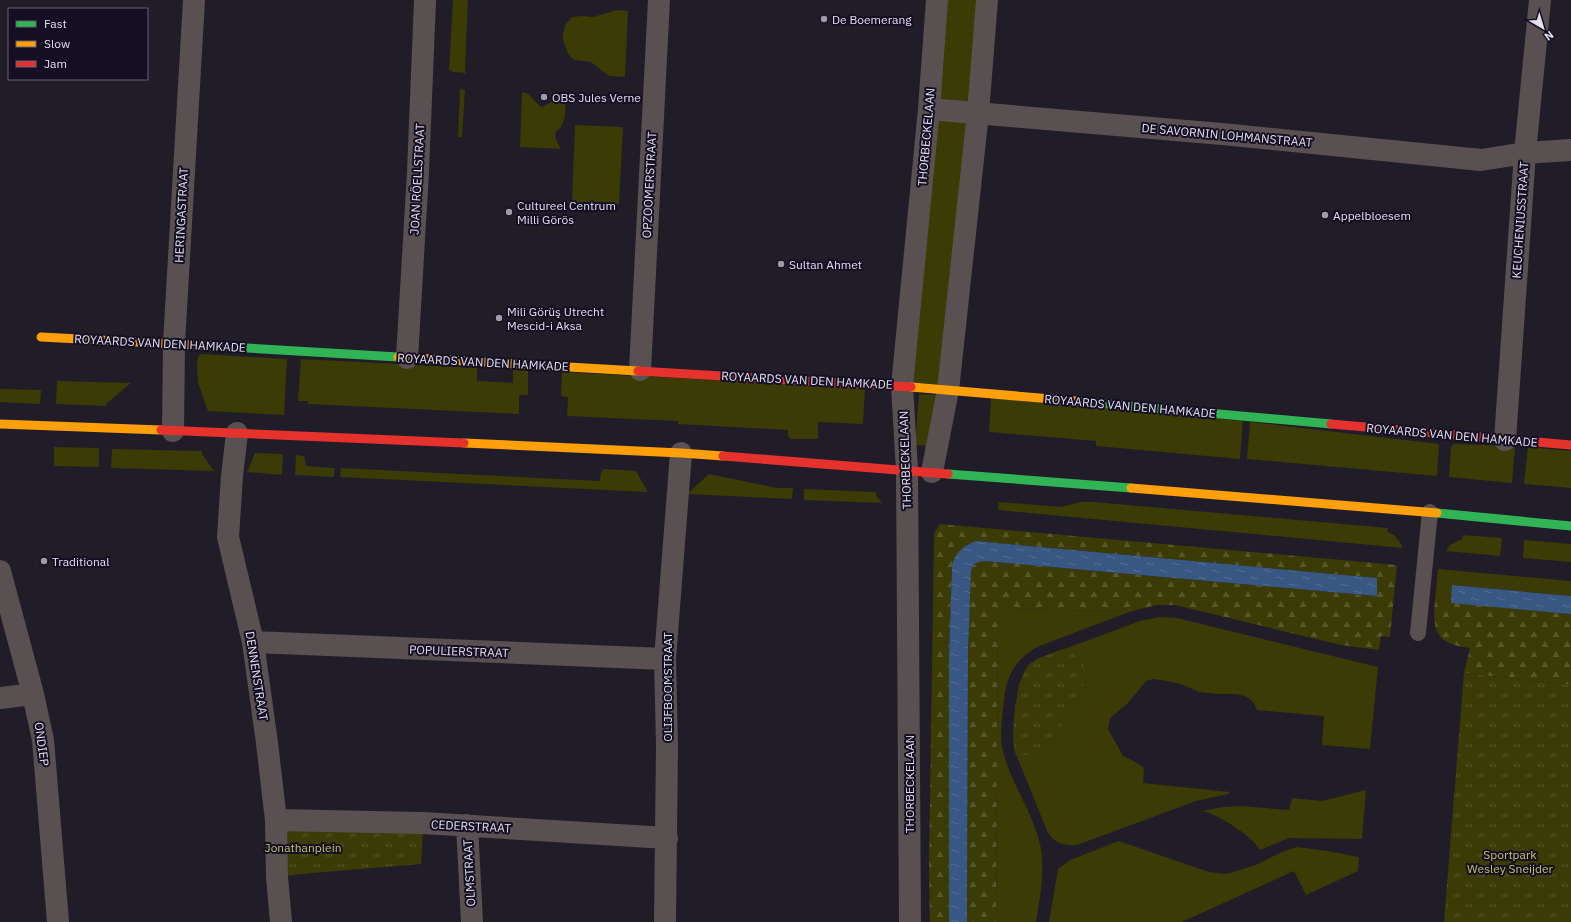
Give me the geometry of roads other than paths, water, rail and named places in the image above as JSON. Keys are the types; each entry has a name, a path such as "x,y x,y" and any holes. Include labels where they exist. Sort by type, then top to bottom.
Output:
{"street":[{"name":"HERINGASTRAAT","path":"173,431 174,343 194,0"},
{"name":"JOAN RÖELLSTRAAT","path":"407,358 418,172 425,0"},
{"name":"OPZOOMERSTRAAT","path":"640,370 659,0"},
{"name":"THORBECKELAAN","path":"910,922 907,470 902,386 929,109 937,0"},
{"path":"932,472 948,390 978,113 987,0"},
{"name":"KEUCHENIUSSTRAAT","path":"1505,440 1525,153 1540,0"},
{"name":"DE SAVORNIN LOHMANSTRAAT","path":"929,109 1222,134 1481,160 1525,153 1571,150"},
{"name":"ROYAARDS VAN DEN HAMKADE","path":"41,337 174,343 407,358 902,386 1571,446"},
{"path":"0,424 681,453 1430,512 1571,526"},
{"name":"DENNENSTRAAT","path":"237,433 232,476 228,537 253,642 268,743 276,820 277,878 281,922"},
{"name":"OLIJFBOOMSTRAAT","path":"665,922 667,838 665,659 681,453"},
{"name":"ONDIEP","path":"0,571 33,694 43,740 58,922"},
{"name":"POPULIERSTRAAT","path":"253,642 665,659"},
{"path":"0,698 33,694"},
{"name":"CEDERSTRAAT","path":"276,820 467,825 667,838"},
{"name":"OLMSTRAAT","path":"467,825 472,922"}],"lane":[{"path":"1418,633 1430,512"}],"water":[{"path":"976,541 1377,578 1377,596 996,562 982,561 974,564 971,571 968,655 967,922 949,922 949,654 952,566 957,553 967,545"},
{"path":"1452,585 1571,596 1571,614 1451,603"}],"place":[{"name":"De Boemerang","path":"824,19"},
{"name":"OBS Jules Verne","path":"544,97"},
{"name":"Cultureel Centrum Milli Görös","path":"509,212"},
{"name":"Appelbloesem","path":"1325,215"},
{"name":"Sultan Ahmet","path":"781,264"},
{"name":"Mili Görüş Utrecht Mescid-i Aksa","path":"499,318"},
{"name":"Traditional","path":"44,561"}],"park label":[{"name":"Jonathanplein","path":"303,847"},
{"name":"Sportpark Wesley Sneijder","path":"1510,861"}]}
